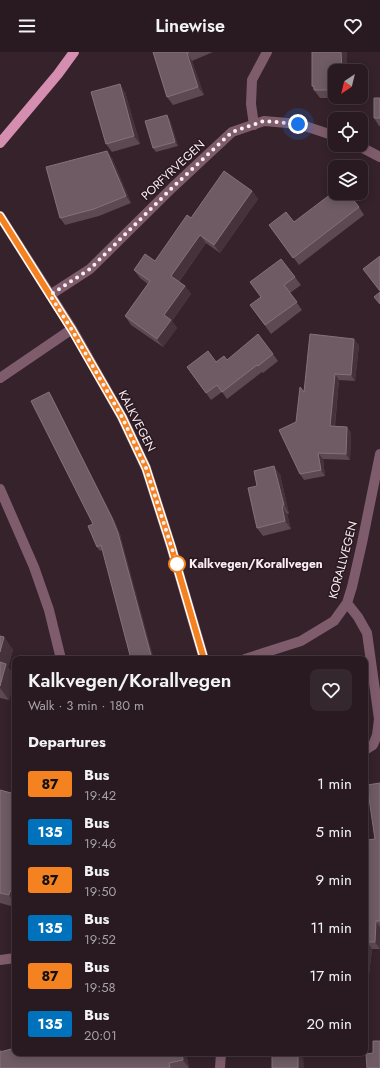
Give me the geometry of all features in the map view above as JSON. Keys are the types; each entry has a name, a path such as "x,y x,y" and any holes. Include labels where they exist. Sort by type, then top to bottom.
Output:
{"main road":[{"path":"0,143 58,74 74,52"}],"street":[{"path":"254,125 251,104 252,80 267,52"},
{"name":"PORFYRVEGEN","path":"50,295 90,269 173,187 232,132 264,121 298,124 328,134"},
{"path":"368,151 380,157"},
{"name":"KALKVEGEN","path":"0,216 72,330 122,417 146,468 171,546 203,656"},
{"path":"0,378 72,330"},
{"name":"KORALLVEGEN","path":"254,656 301,641 334,622 347,603 362,543 380,454"},
{"path":"0,489 34,567 49,610 60,656"},
{"path":"347,603 358,617 367,633 379,719 377,735 372,745 368,748"},
{"path":"0,960 12,958"},
{"path":"220,1068 221,1056"}],"building":[{"path":"153,52 189,52 187,53 198,87 167,97"},
{"path":"312,52 341,52 342,64 328,64 328,90 314,90 314,86 312,86"},
{"path":"120,84 134,136 106,144 91,92"},
{"path":"374,98 380,98 380,118 374,118"},
{"path":"167,115 175,142 153,148 145,121"},
{"path":"107,151 126,196 94,209 60,218 46,167"},
{"path":"224,171 252,191 214,245 200,235 171,276 185,286 164,315 171,320 157,339 125,316 150,281 134,270 145,254 155,261 187,215 191,218"},
{"path":"328,196 328,200 354,200 359,207 293,258 269,225 286,212 294,222"},
{"path":"380,256 380,291 363,269"},
{"path":"281,259 295,277 284,285 297,302 265,325 250,305 261,297 250,282"},
{"path":"380,292 380,304 374,297"},
{"path":"258,334 273,354 222,392 217,385 206,393 187,367 208,351 216,362 224,356 227,360"},
{"path":"310,334 354,339 351,375 335,374 330,426 347,427 346,454 318,453 321,470 300,474 279,430 296,422 300,387 304,392"},
{"path":"49,392 112,518 118,533 151,656 130,656 101,545 97,547 88,526 93,524 31,401"},
{"path":"274,466 284,505 282,506 285,521 257,528 248,488 257,486 254,471"},
{"path":"0,636 4,637 0,652"},
{"path":"0,662 6,664 0,686"},
{"path":"380,783 380,921 376,921 375,942 368,942 368,840 375,839 368,785"},
{"path":"0,790 12,793 12,892 10,891 9,895 0,893"},
{"path":"373,1041 380,1041 380,1068 367,1068 366,1056 368,1056 368,1054 373,1053"},
{"path":"12,1049 12,1056 182,1056 183,1060 169,1063 170,1068 0,1068 0,1052"},
{"path":"272,1056 298,1056 298,1068 272,1068"}],"bus line":[{"name":"87","path":"0,216 72,330 122,417 146,468 171,546 203,656"}],"place":[{"name":"Kalkvegen/Korallvegen","path":"177,564"}],"route":[{"path":"177,564 146,468 122,417 50,295 90,269 173,187 232,132 264,121 298,124"}]}
